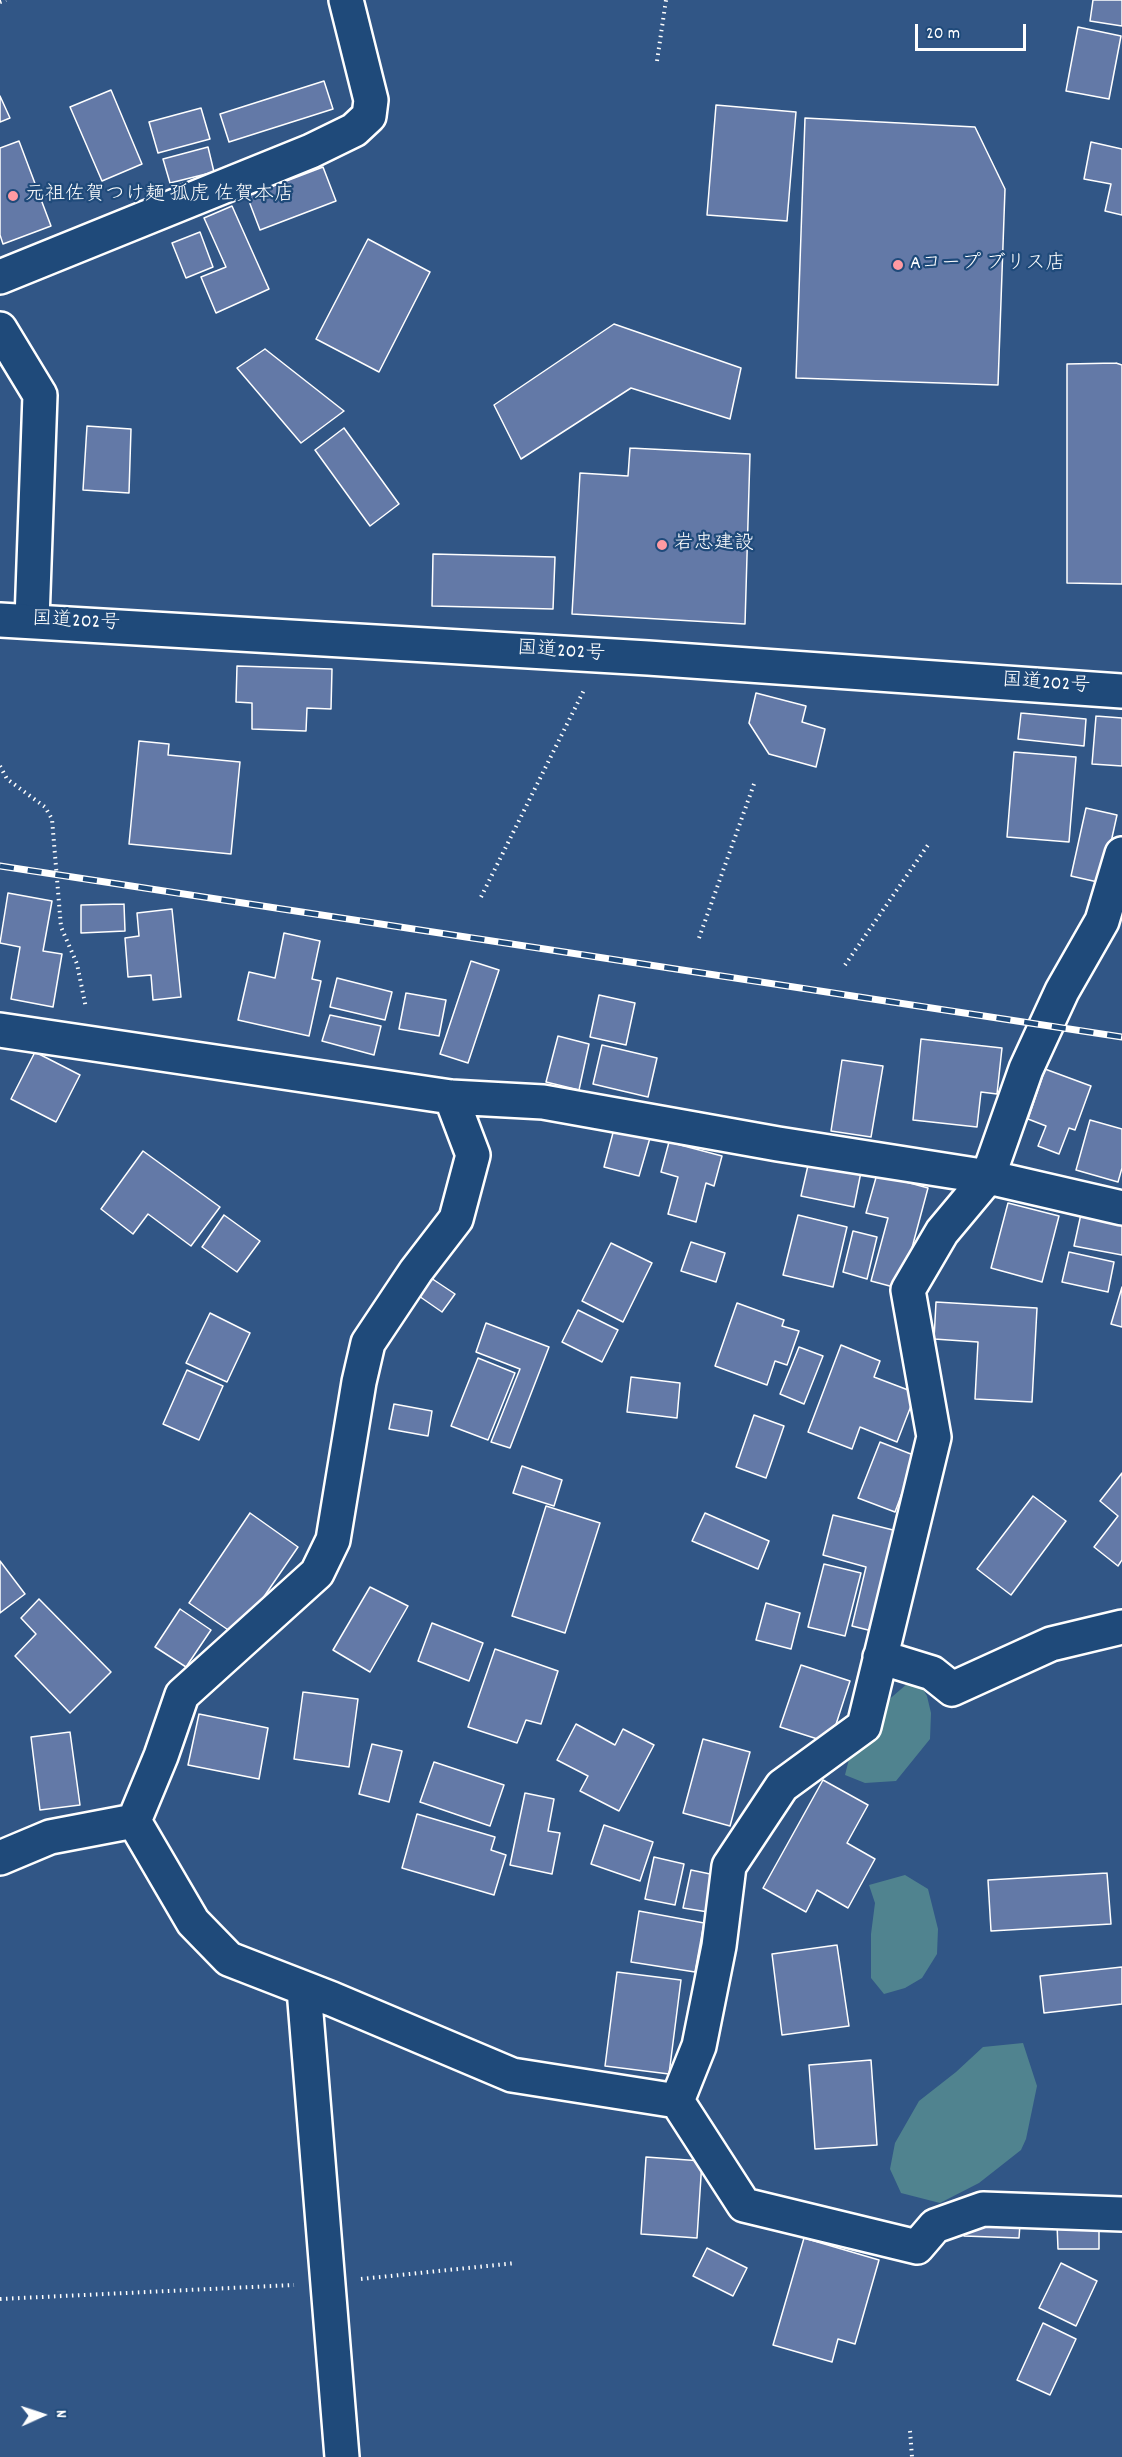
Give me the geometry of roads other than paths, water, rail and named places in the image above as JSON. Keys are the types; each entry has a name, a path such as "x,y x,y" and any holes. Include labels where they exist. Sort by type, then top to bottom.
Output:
{"main road":[{"path":"0,277 300,155 354,130 369,116 371,100 346,0"},
{"path":"0,329 40,395 16,620"},
{"name":"国道202号","path":"16,620 1122,691"},
{"path":"677,2101 699,2046 719,1946 729,1866 782,1786 864,1726 934,1437 908,1290 942,1232 988,1177 1026,1069 1062,991 1102,921 1122,854"},
{"path":"0,1030 451,1097 543,1102 778,1144 988,1177 1122,1208"},
{"path":"134,1821 161,1756 182,1695 317,1572 333,1540 359,1382 368,1344 416,1270 456,1219 473,1155 451,1097"},
{"path":"880,1658 932,1673 952,1689 1051,1644 1122,1627"},
{"path":"0,1858 51,1837 134,1821"},
{"path":"134,1821 193,1922 229,1959 332,1998 512,2075 677,2101 744,2205 917,2247 935,2226 982,2209 1122,2214"},
{"path":"304,1989 342,2457"}],"railway":[{"path":"0,866 1122,1037"}],"place":[{"name":"元祖佐賀つけ麺 孤虎 佐賀本店","path":"13,196"},
{"name":"Aコープ ブリス店","path":"898,265"},
{"name":"岩忠建設","path":"662,545"}]}
